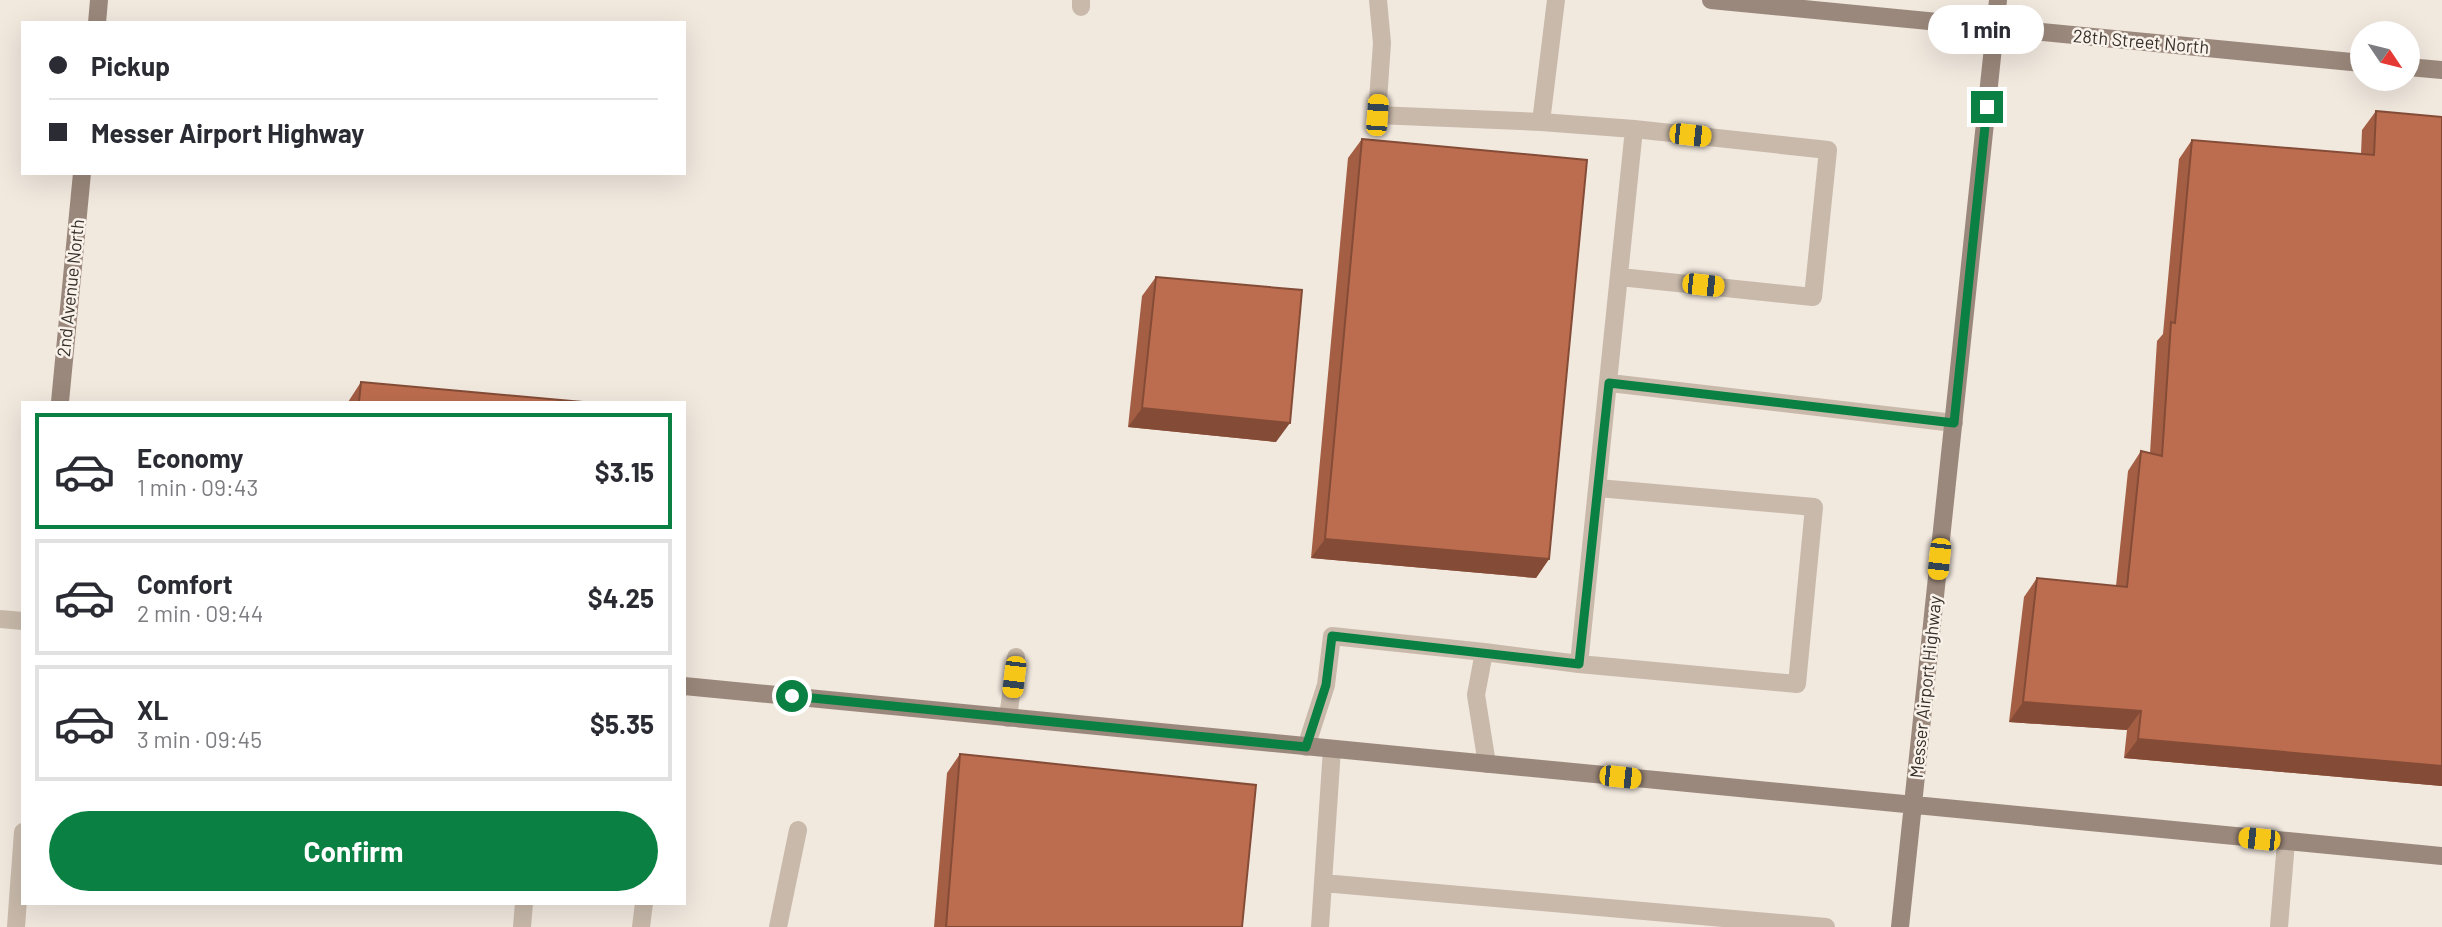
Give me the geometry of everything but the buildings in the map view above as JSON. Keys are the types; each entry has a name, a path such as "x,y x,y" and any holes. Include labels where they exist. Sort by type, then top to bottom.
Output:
{"street":[{"path":"97,21 99,0"},
{"path":"1378,0 1382,43 1377,115 1541,121 1828,150 1813,297 1620,277"},
{"path":"1541,121 1556,0"},
{"name":"28th Street North","path":"1711,0 2350,62"},
{"name":"Messer Airport Highway","path":"1900,927 1998,0"},
{"path":"2420,68 2442,70"},
{"path":"1579,664 1634,130"},
{"name":"2nd Avenue North","path":"60,401 82,175"},
{"path":"1609,383 1954,423"},
{"path":"1306,747 1326,685 1332,636 1579,664 1797,684 1814,507 1598,488"},
{"path":"0,619 21,621"},
{"path":"1484,652 1476,695 1487,764"},
{"path":"1008,718 1016,657"},
{"path":"686,686 2442,856"},
{"path":"1320,927 1332,749"},
{"path":"778,927 798,830"},
{"path":"2279,927 2286,842"},
{"path":"16,927 21,859"},
{"path":"1324,883 1826,927"},
{"path":"522,927 524,905"},
{"path":"641,927 644,905"}],"route":[{"path":"792,696 1306,747 1326,685 1332,636 1579,664 1609,383 1954,423 1987,107"}]}
